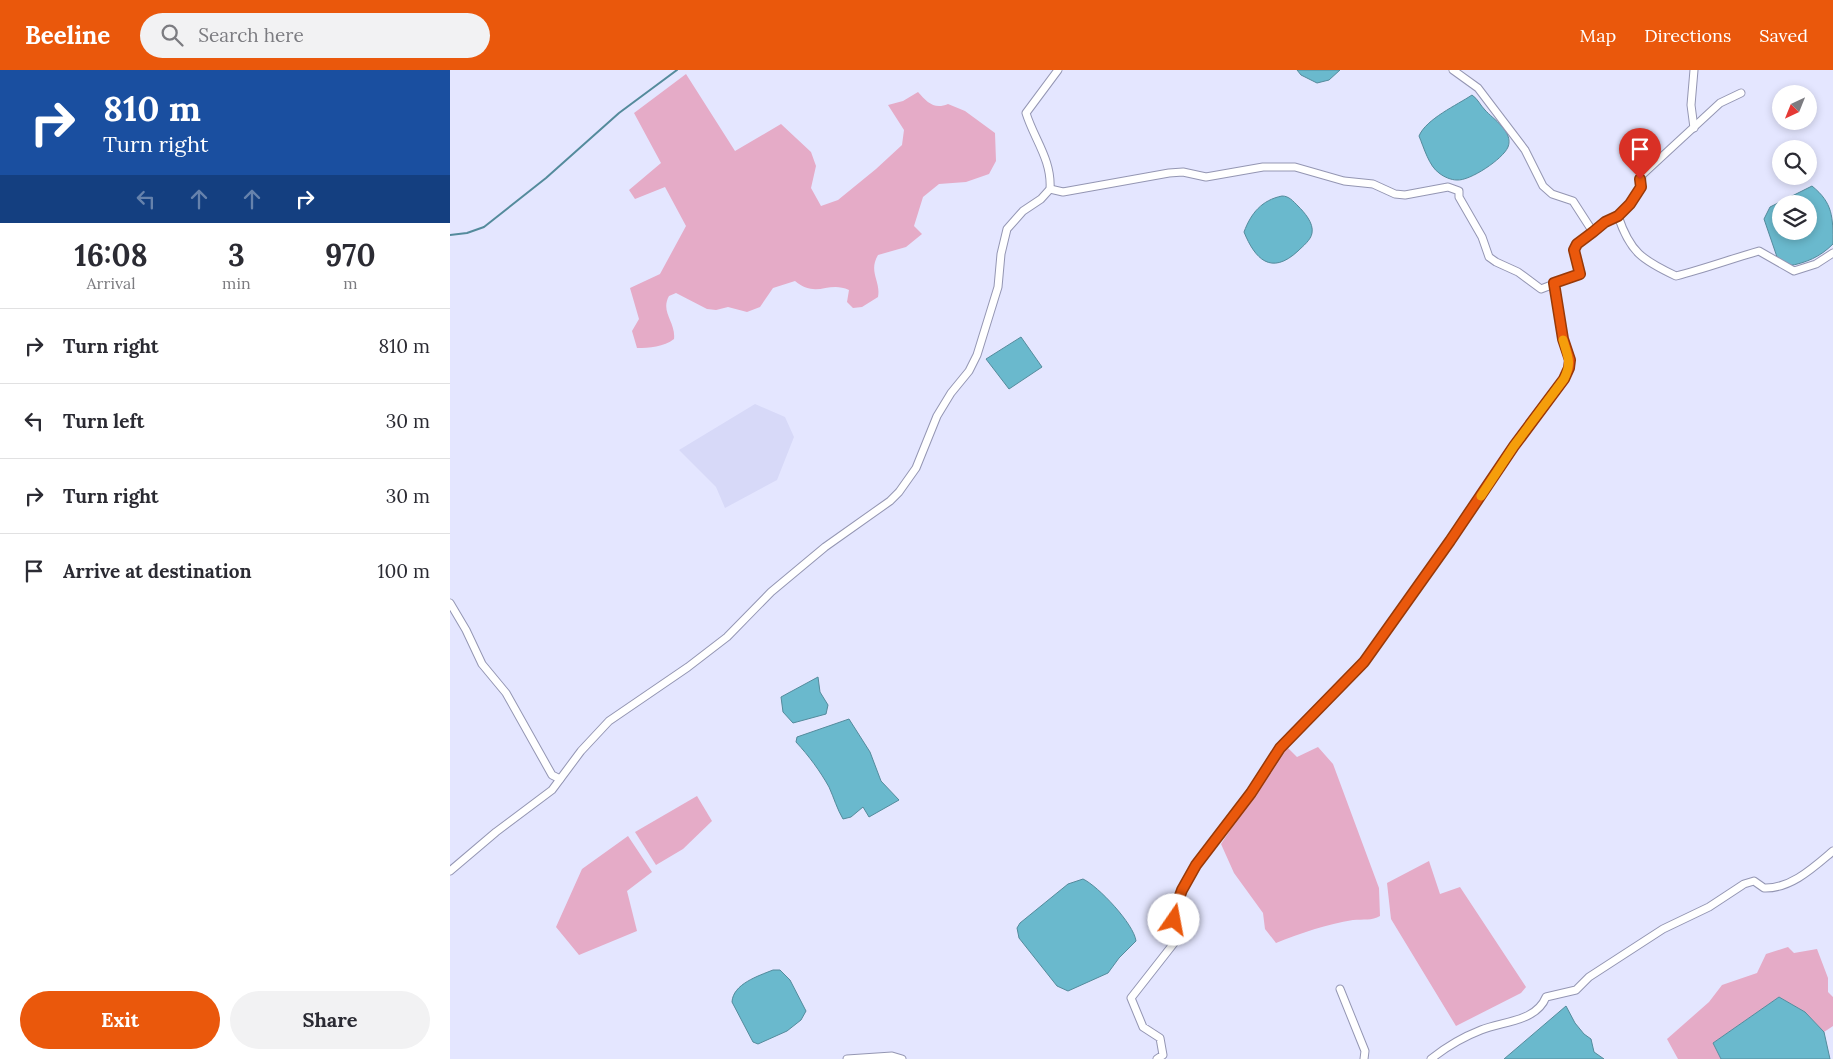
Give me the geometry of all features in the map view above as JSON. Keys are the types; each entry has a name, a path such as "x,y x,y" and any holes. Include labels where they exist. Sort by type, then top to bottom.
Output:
{"street":[{"path":"450,871 496,832 552,790 590,739 609,721 688,667 727,637 778,586 825,547 890,501 899,492 916,468 937,416 976,355 998,288 1001,254 1008,228 1023,211 1041,200 1050,189 1049,167 1026,113 1058,70"},
{"path":"1453,70 1478,88 1525,150 1543,186 1552,194 1573,202 1593,232"},
{"path":"1694,70 1691,105 1694,128"},
{"path":"1050,189 1063,192 1169,173 1183,172 1206,177 1263,167 1295,167 1344,181 1374,184 1395,194 1404,195 1448,188 1459,191 1459,197 1479,230 1489,257 1518,272 1541,289 1580,274 1574,250 1577,244 1605,222 1618,216 1630,204 1641,187 1642,175 1720,104 1741,93"},
{"path":"1618,216 1631,248 1640,256 1676,276 1718,265 1727,260 1759,251 1794,270 1816,264 1833,253"},
{"path":"1157,1059 1163,1055 1160,1038 1143,1027 1131,998 1178,938 1179,934 1174,920 1175,909 1182,890 1196,865 1251,793 1280,748 1364,662 1438,559 1514,446 1564,379 1570,360 1563,339 1554,283"},
{"path":"450,604 466,630 482,664 506,693 552,776 560,779"},
{"path":"1431,1059 1475,1032 1505,1021 1526,1017 1543,1006 1546,997 1576,990 1589,977 1663,929 1709,907 1744,884 1754,881 1764,888 1792,882 1833,852"},
{"path":"1340,990 1365,1051 1364,1059"},
{"path":"847,1059 892,1056 902,1059"}],"shaded area":[{"path":"1297,70 1340,70 1329,80 1317,83 1301,75"},
{"path":"686,74 735,151 781,124 811,152 816,166 811,188 821,206 838,200 902,145 904,130 888,105 903,101 918,92 931,104 943,106 948,104 965,111 995,133 996,161 989,174 966,182 939,184 923,197 914,226 922,234 906,247 878,255 875,261 874,272 878,286 878,297 862,307 853,308 847,302 849,290 842,287 810,289 795,281 773,288 760,307 747,312 728,307 716,310 707,309 676,293 669,296 666,307 673,327 674,339 661,345 637,348 632,331 639,319 630,288 660,274 686,226 665,187 635,199 629,190 661,163 634,113"},
{"path":"1472,95 1505,131 1509,141 1508,147 1500,157 1478,173 1457,180 1448,178 1432,166 1419,136 1435,118"},
{"path":"1812,186 1828,205 1832,218 1833,244 1812,259 1788,266 1777,257 1764,219 1772,206 1772,240 1817,240 1817,195 1794,195"},
{"path":"1282,196 1291,199 1303,211 1310,222 1312,233 1298,251 1280,262 1272,263 1265,261 1253,250 1244,232 1258,208"},
{"path":"1021,337 1042,367 1009,389 986,359"},
{"path":"755,404 785,417 794,437 777,480 725,508 716,487 679,450"},
{"path":"818,677 820,692 828,705 826,714 793,723 783,712 781,697"},
{"path":"849,719 870,752 881,781 899,800 869,817 863,807 851,817 843,819 826,781 796,742 797,737"},
{"path":"1286,746 1297,757 1318,747 1333,764 1379,888 1380,916 1334,924 1304,932 1276,943 1265,929 1263,913 1234,873 1221,844"},
{"path":"697,796 712,821 683,849 656,865 635,832"},
{"path":"628,836 652,872 627,891 637,931 579,955 556,927 582,869"},
{"path":"1429,861 1440,894 1460,887 1526,987 1521,993 1456,1026 1391,919 1387,883"},
{"path":"1083,879 1097,889 1114,906 1129,925 1136,941 1119,958 1108,973 1068,991 1057,986 1019,938 1017,928 1020,923 1068,884"},
{"path":"1788,947 1794,953 1817,949 1828,978 1828,992 1833,997 1833,1026 1824,1032 1805,1012 1779,997 1713,1043 1721,1059 1678,1059 1667,1039 1709,1002 1722,985 1757,973 1766,954"},
{"path":"773,970 780,970 790,980 806,1011 801,1020 787,1031 758,1044 753,1042 732,1002 733,996 747,982"},
{"path":"1779,997 1805,1012 1824,1032 1830,1059 1721,1059 1713,1043"},
{"path":"1566,1006 1575,1023 1591,1039 1594,1052 1604,1059 1504,1059"}],"waterway":[{"path":"450,235 467,233 484,227 546,178 619,113 677,70"}],"slow traffic":[{"path":"1481,496 1514,446 1564,379 1570,360 1563,340"}],"route":[{"path":"1174,920 1175,909 1182,890 1196,865 1251,793 1280,748 1312,713 1364,662 1468,516 1514,446 1564,379 1570,360 1560,325 1558,300 1554,283 1580,274 1574,250 1577,244 1605,222 1618,216 1630,204 1641,187 1640,179"}]}
